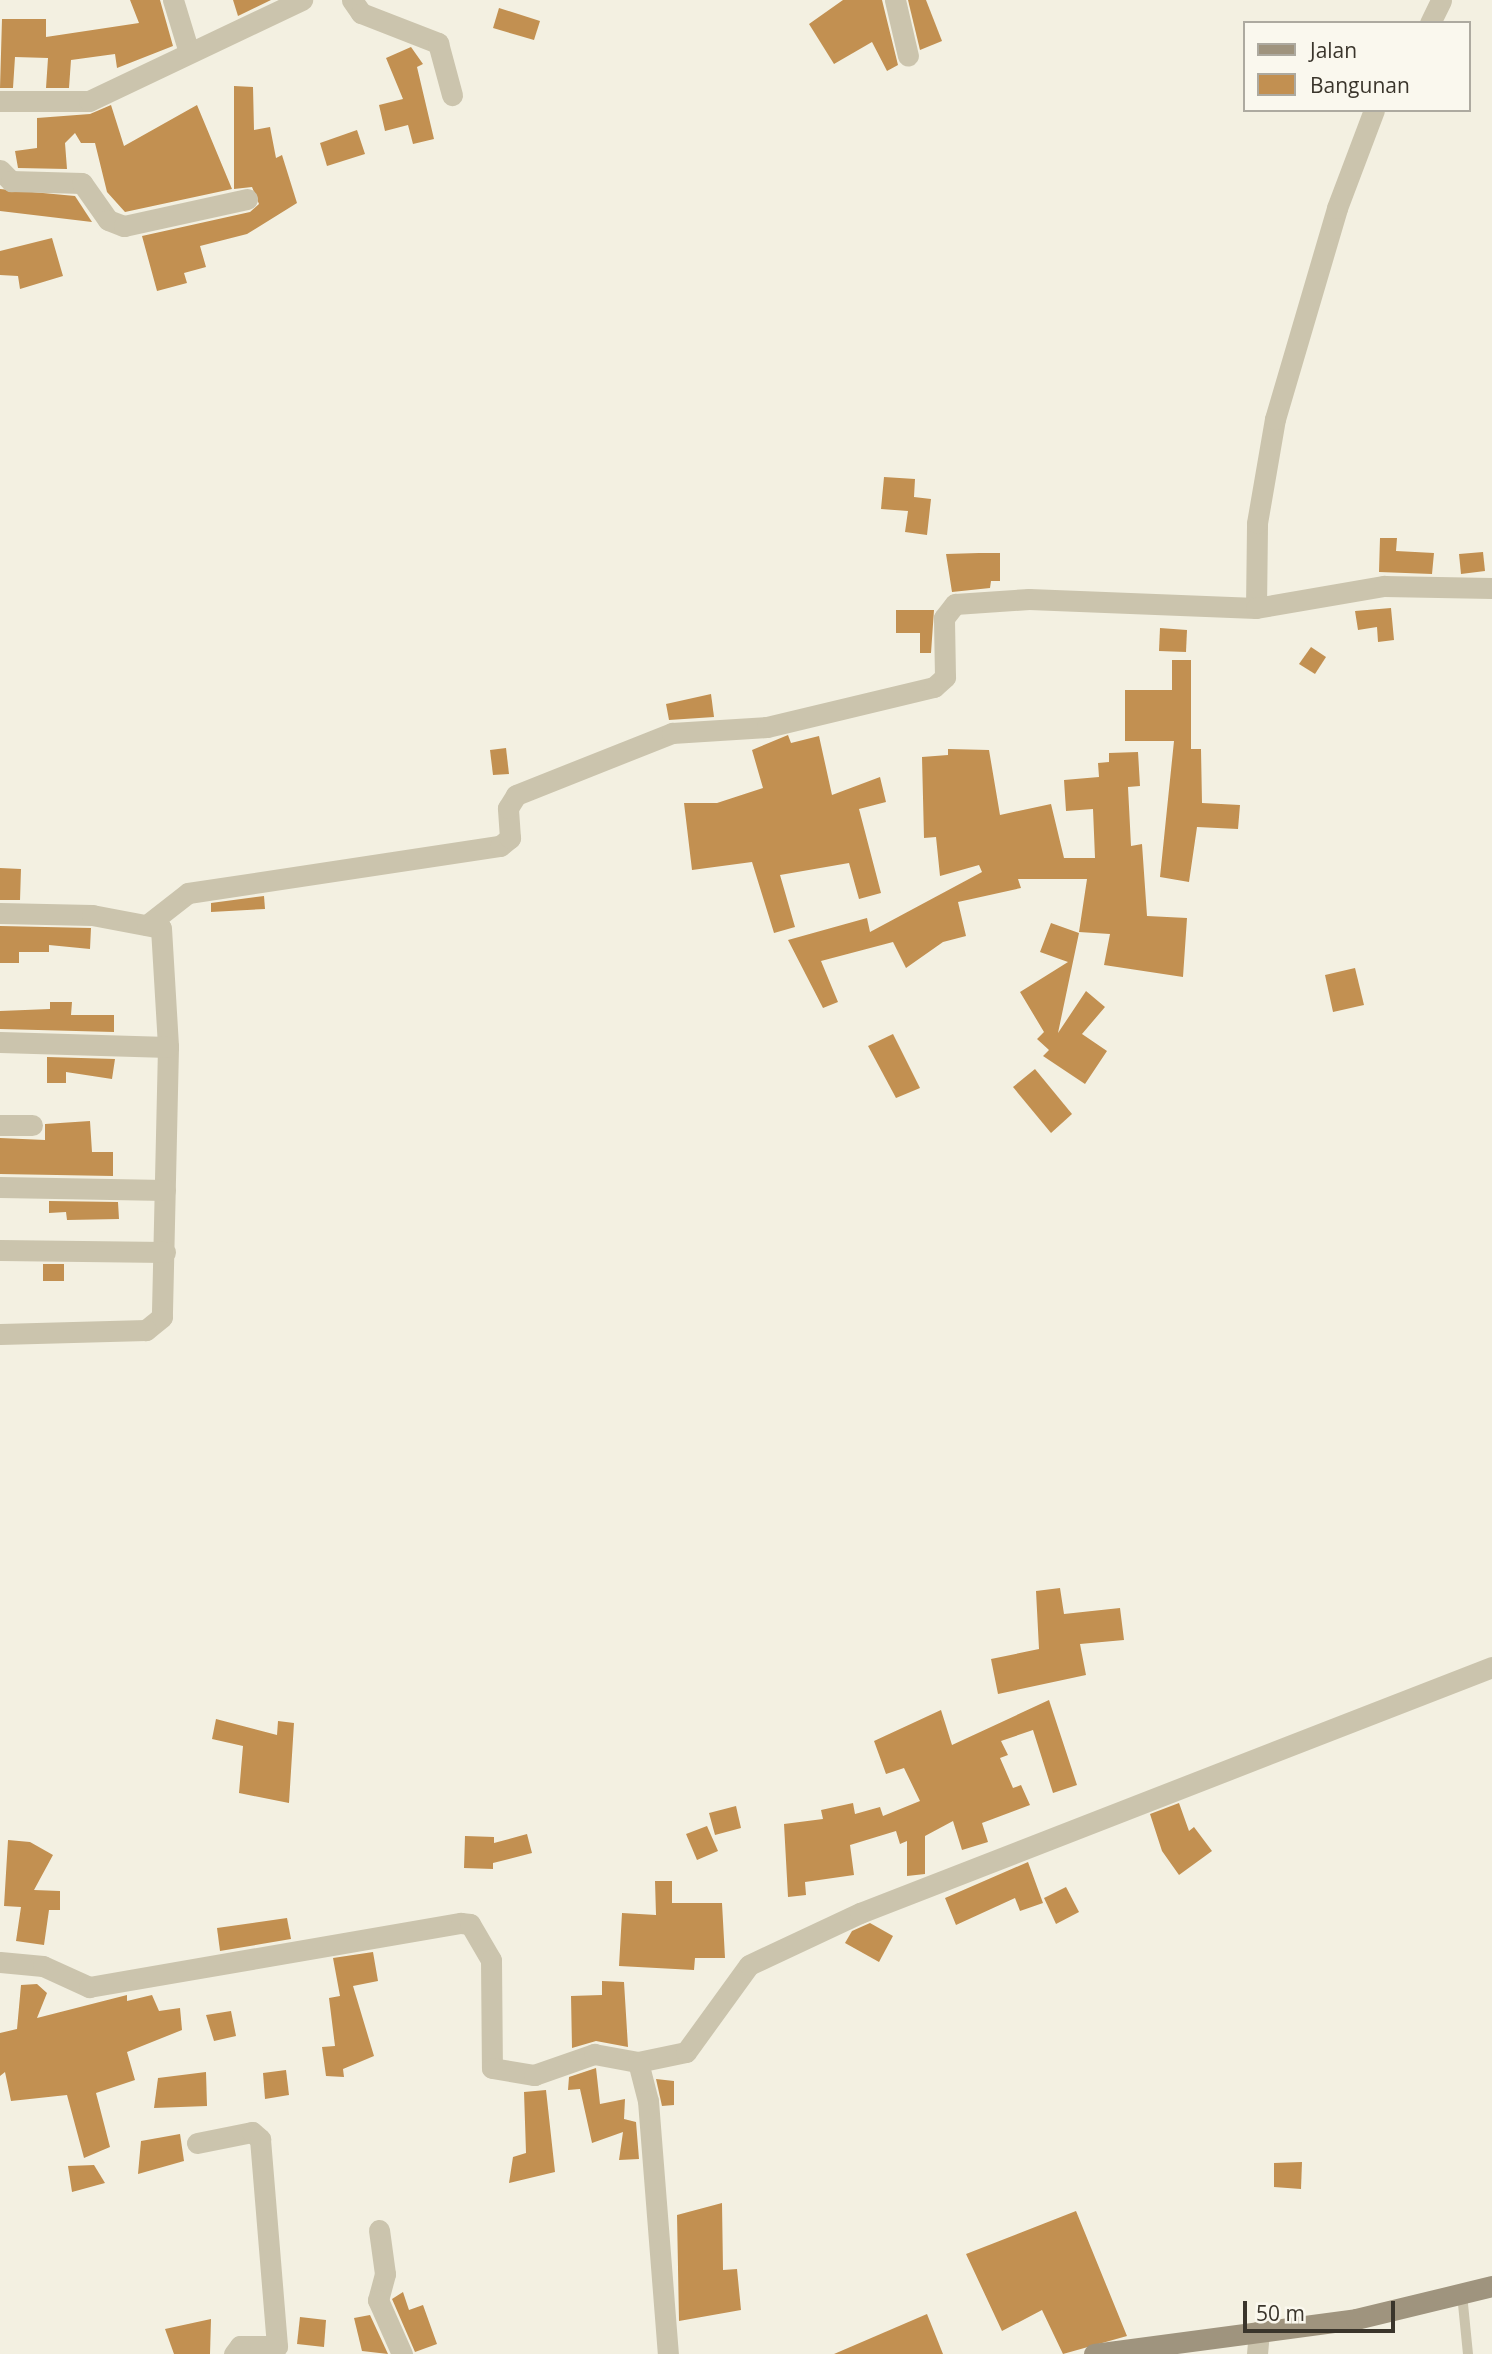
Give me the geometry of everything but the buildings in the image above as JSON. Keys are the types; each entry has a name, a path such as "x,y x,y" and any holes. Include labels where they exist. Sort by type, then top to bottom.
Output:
{"street":[{"path":"173,0 188,49"},
{"path":"0,101 89,101 128,87 188,49 302,0"},
{"path":"352,0 361,13 438,43 452,95"},
{"path":"895,0 908,56"},
{"path":"1431,21 1441,0"},
{"path":"1256,608 1260,497 1275,419 1337,208 1373,112"},
{"path":"0,170 11,181 82,183 108,220 124,226 247,199"},
{"path":"147,925 188,893 500,846 510,838 508,808 516,795 672,733 767,727 934,687 947,670 944,618 955,604 1029,599 1256,608 1384,586 1492,588"},
{"path":"0,913 92,915 161,928 165,940 168,1046 162,1317 155,1327 0,1334"},
{"path":"0,1042 168,1046"},
{"path":"0,1125 32,1125"},
{"path":"0,1187 165,1189"},
{"path":"0,1250 165,1252"},
{"path":"0,1962 43,1966 89,1987 470,1924 491,1960 492,2068 534,2075 594,2054 638,2062 686,2052 749,1965 817,1932 1492,1667"},
{"path":"638,2062 648,2101 668,2354"},
{"path":"197,2143 252,2132 260,2139 277,2346 240,2346 234,2354"},
{"path":"379,2230 385,2274 378,2300 402,2354"},
{"path":"1094,2354 1356,2319 1492,2286"},
{"path":"1257,2354 1259,2331"}],"lane":[{"path":"1462,2294 1468,2354"}]}
